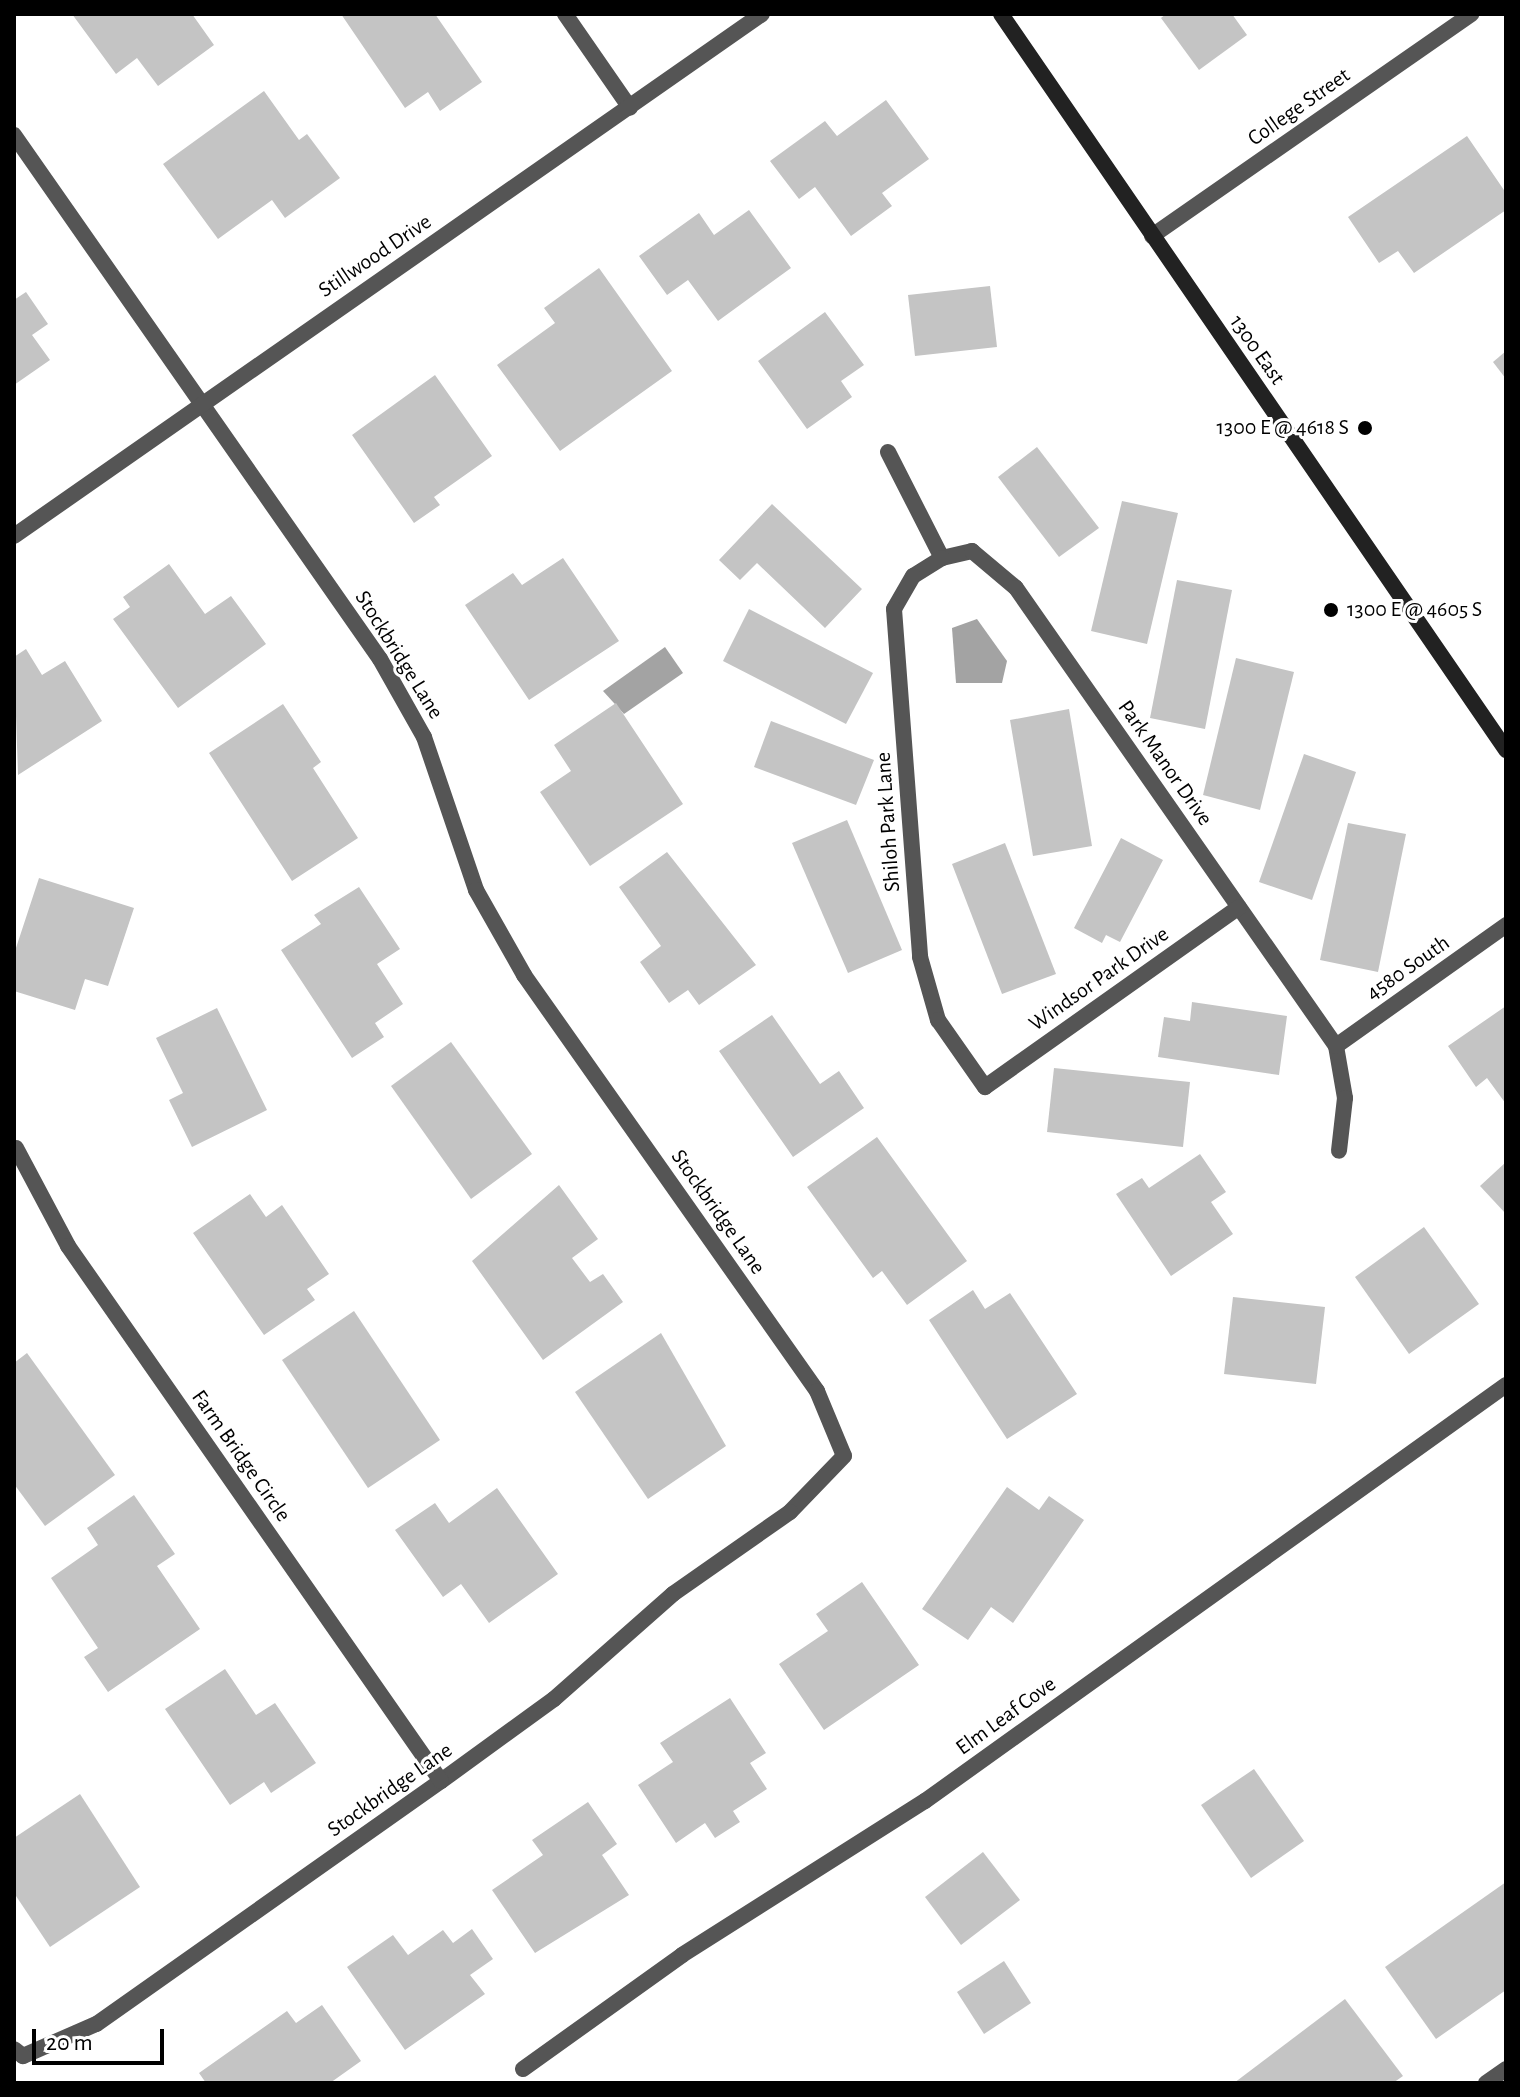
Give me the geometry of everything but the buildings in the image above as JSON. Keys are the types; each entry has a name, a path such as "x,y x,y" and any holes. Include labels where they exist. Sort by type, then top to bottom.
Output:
{"main road":[{"name":"1300 East","path":"1001,14 1506,750"}],"street":[{"path":"565,14 630,108"},
{"name":"Stillwood Drive","path":"14,536 200,402 762,14"},
{"name":"College Street","path":"1152,236 1472,14"},
{"name":"Stockbridge Lane","path":"14,135 380,659 424,737 476,890 524,975 817,1391 844,1456 790,1512 673,1594 554,1699 441,1781 96,2024 19,2052"},
{"path":"888,452 942,558"},
{"name":"Park Manor Drive","path":"942,558 972,551 1016,588 1336,1046 1345,1098 1339,1151"},
{"name":"Shiloh Park Lane","path":"942,558 913,576 894,609 920,957 938,1020 985,1087"},
{"name":"Windsor Park Drive","path":"985,1087 1239,907"},
{"name":"4580 South","path":"1336,1046 1506,925"},
{"name":"Farm Bridge Circle","path":"16,1148 68,1246 441,1781"},
{"name":"Elm Leaf Cove","path":"523,2069 682,1955 925,1801 1506,1385"},
{"path":"1486,2083 1506,2069"}],"shaded area":[{"path":"977,619 1007,661 1002,683 956,683 952,628"},
{"path":"665,647 683,673 624,714 603,691"}],"place":[{"name":"1300 E @ 4618 S","path":"1365,428"},
{"name":"1300 E @ 4605 S","path":"1331,610"}]}
